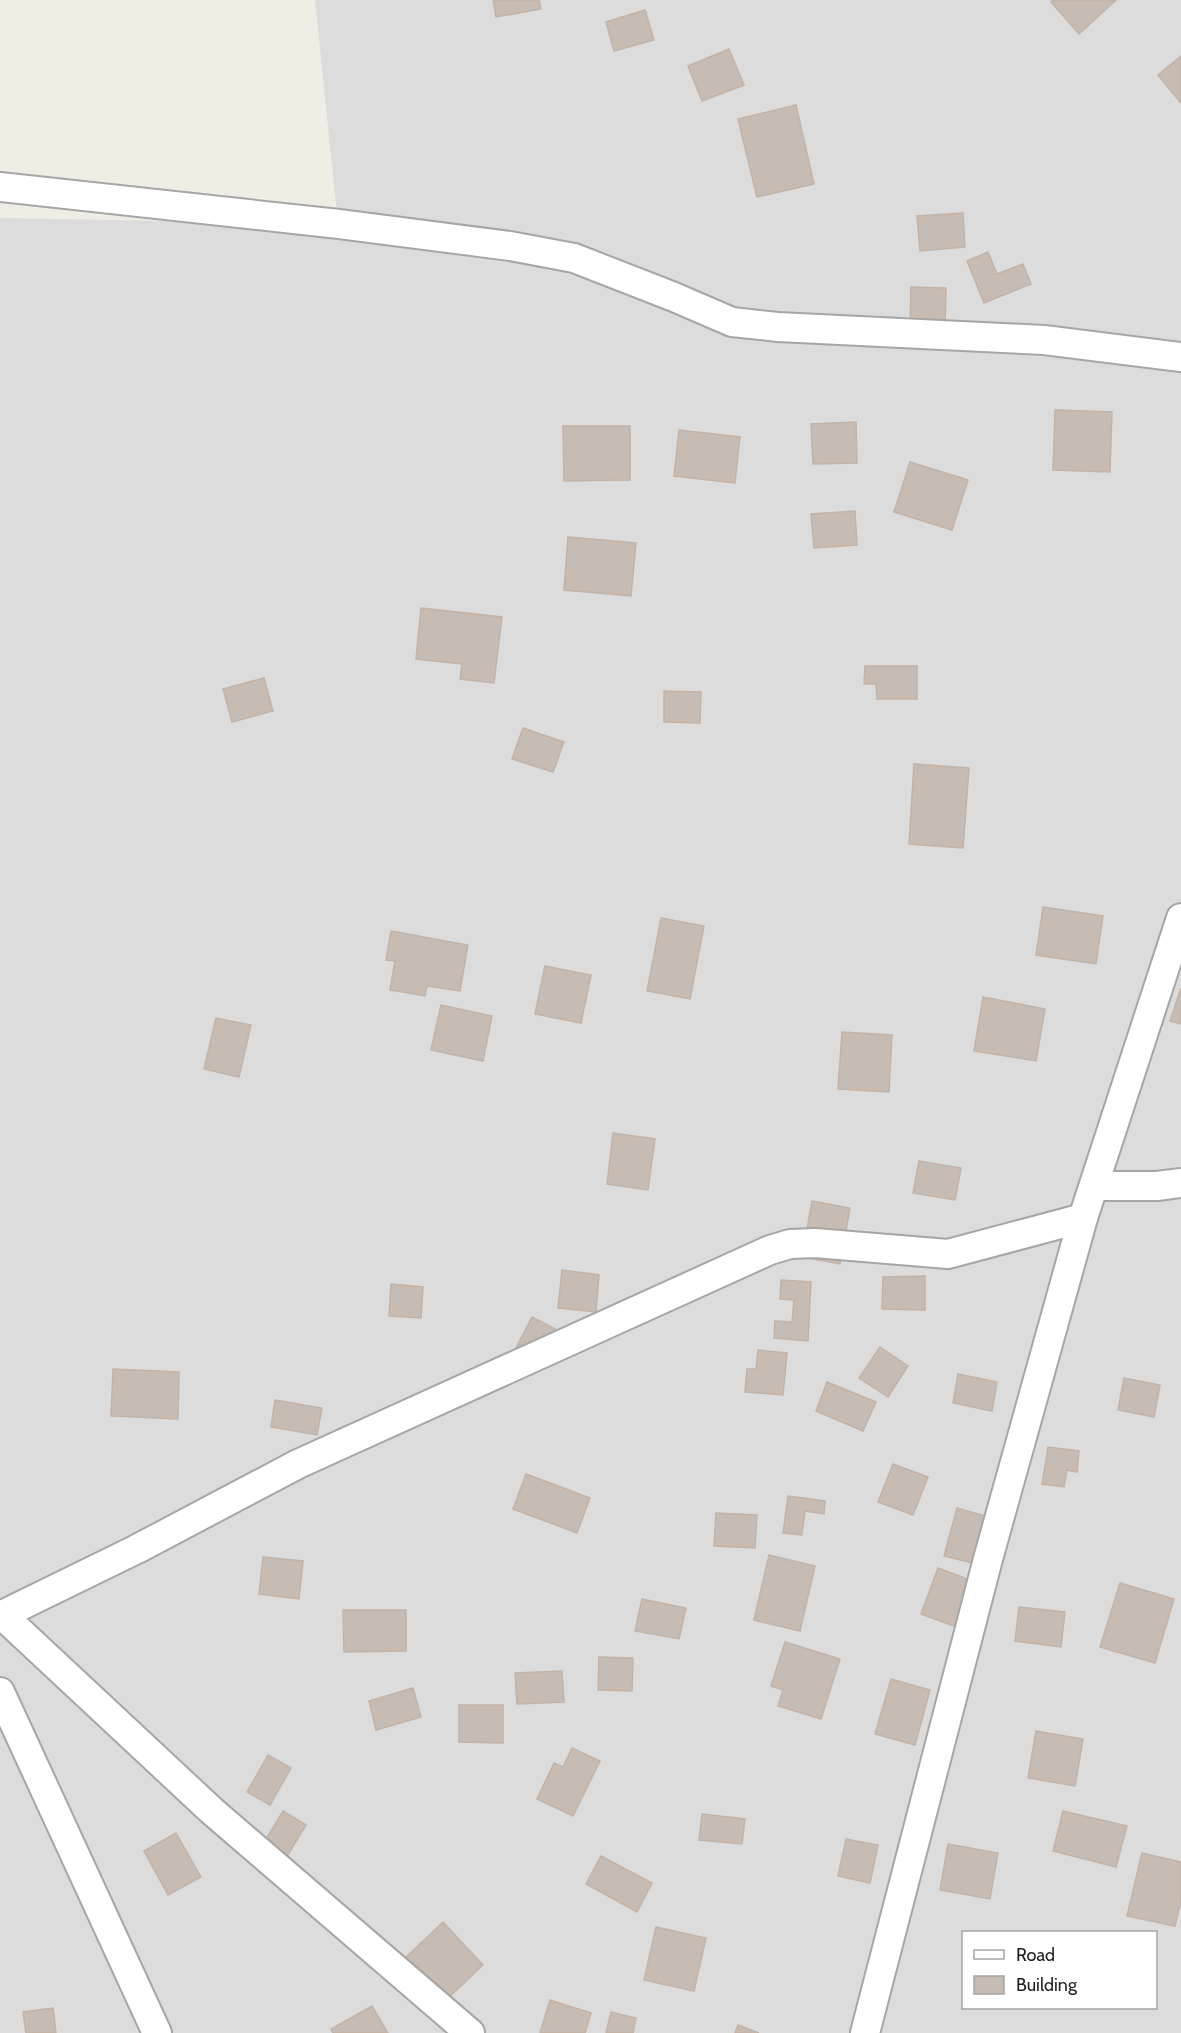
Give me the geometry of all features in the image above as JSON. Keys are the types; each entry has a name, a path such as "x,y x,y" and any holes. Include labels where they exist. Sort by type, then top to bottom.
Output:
{"street":[{"path":"0,187 339,224 510,246 574,258 732,322 778,327 1044,340 1181,357"},
{"path":"865,2033 988,1559 1083,1218 1181,918"},
{"path":"1094,1186 1156,1186 1181,1183"},
{"path":"470,2033 212,1811 1,1615 137,1549 298,1464 770,1250 790,1244 815,1243 948,1254 1083,1218"},
{"path":"0,1692 157,2033"}],"shaded area":[{"path":"315,0 1181,0 1181,2033 0,2033 0,218 338,224"}],"building":[{"path":"493,0 539,0 541,9 496,17"},
{"path":"1053,0 1116,0 1079,34 1051,2"},
{"path":"645,10 654,40 614,51 606,22"},
{"path":"729,49 744,85 702,101 688,66"},
{"path":"1181,56 1181,103 1158,75"},
{"path":"796,105 814,184 757,197 738,119"},
{"path":"963,213 965,247 920,251 917,216"},
{"path":"988,252 997,274 1023,264 1031,284 984,303 967,261"},
{"path":"911,287 946,288 945,330 910,329"},
{"path":"1055,410 1112,412 1110,472 1053,470"},
{"path":"856,422 857,463 813,464 811,424"},
{"path":"563,426 630,426 630,480 564,481"},
{"path":"679,430 740,437 735,483 674,476"},
{"path":"910,462 968,480 952,530 894,512"},
{"path":"855,511 857,545 814,548 811,514"},
{"path":"568,537 636,543 631,596 564,590"},
{"path":"421,608 502,617 494,683 460,679 462,664 416,659"},
{"path":"865,666 917,666 917,699 877,699 876,684 864,684"},
{"path":"264,678 273,711 232,722 223,689"},
{"path":"664,691 701,692 700,723 664,722"},
{"path":"523,728 564,742 553,772 512,759"},
{"path":"914,764 969,768 963,848 909,844"},
{"path":"1043,907 1103,916 1096,964 1036,955"},
{"path":"661,918 704,926 690,999 647,991"},
{"path":"391,931 468,945 460,991 427,986 425,996 390,990 395,961 386,960"},
{"path":"545,966 591,975 581,1023 535,1014"},
{"path":"1181,988 1181,1024 1170,1021"},
{"path":"983,997 1045,1009 1036,1061 974,1051"},
{"path":"441,1005 492,1016 483,1061 431,1050"},
{"path":"216,1018 251,1025 239,1077 204,1069"},
{"path":"842,1032 892,1035 889,1092 838,1089"},
{"path":"613,1133 655,1139 648,1190 607,1184"},
{"path":"919,1161 961,1168 955,1200 913,1193"},
{"path":"812,1201 850,1208 840,1264 802,1257"},
{"path":"562,1270 599,1275 596,1312 558,1308"},
{"path":"925,1276 925,1310 882,1309 883,1277"},
{"path":"781,1280 811,1282 808,1341 774,1338 775,1321 792,1322 794,1300 780,1299"},
{"path":"391,1284 423,1287 421,1318 389,1316"},
{"path":"532,1317 565,1334 550,1364 516,1348"},
{"path":"880,1347 908,1366 888,1397 859,1378"},
{"path":"758,1350 787,1353 783,1395 745,1392 747,1369 756,1369"},
{"path":"113,1369 179,1372 178,1419 111,1416"},
{"path":"958,1374 997,1382 992,1411 953,1403"},
{"path":"1124,1378 1160,1385 1154,1417 1118,1410"},
{"path":"827,1382 876,1402 863,1431 816,1411"},
{"path":"275,1400 322,1408 317,1435 271,1427"},
{"path":"1048,1447 1079,1451 1077,1472 1067,1470 1064,1487 1042,1484"},
{"path":"893,1464 928,1477 913,1515 878,1502"},
{"path":"526,1474 590,1498 577,1533 513,1509"},
{"path":"788,1496 825,1501 824,1514 805,1511 802,1535 783,1533"},
{"path":"957,1508 985,1516 973,1563 944,1556"},
{"path":"716,1513 757,1515 755,1548 714,1546"},
{"path":"769,1555 815,1566 800,1631 754,1620"},
{"path":"263,1557 303,1561 299,1599 259,1594"},
{"path":"938,1568 970,1580 954,1626 921,1614"},
{"path":"1120,1583 1174,1599 1155,1663 1100,1647"},
{"path":"642,1599 686,1608 679,1639 635,1631"},
{"path":"1019,1607 1065,1612 1061,1647 1015,1641"},
{"path":"343,1610 406,1610 406,1651 344,1652"},
{"path":"785,1642 840,1659 821,1719 778,1706 783,1690 771,1686"},
{"path":"599,1657 633,1658 632,1691 598,1690"},
{"path":"562,1671 564,1702 517,1704 515,1673"},
{"path":"891,1679 930,1690 915,1745 875,1734"},
{"path":"413,1688 421,1717 376,1730 369,1701"},
{"path":"459,1705 503,1705 503,1743 459,1742"},
{"path":"1036,1731 1083,1739 1075,1786 1028,1778"},
{"path":"572,1748 600,1761 573,1816 537,1799 554,1763 563,1767"},
{"path":"268,1755 291,1768 270,1805 247,1792"},
{"path":"283,1811 306,1825 286,1858 263,1844"},
{"path":"1063,1811 1127,1826 1116,1867 1053,1851"},
{"path":"702,1814 745,1819 742,1844 699,1840"},
{"path":"176,1833 201,1877 168,1895 144,1851"},
{"path":"846,1839 878,1845 870,1883 838,1876"},
{"path":"948,1844 998,1853 990,1899 940,1890"},
{"path":"1142,1853 1181,1862 1181,1901 1175,1926 1127,1916"},
{"path":"601,1856 652,1883 637,1912 586,1884"},
{"path":"443,1922 483,1965 442,2004 401,1962"},
{"path":"656,1927 706,1938 694,1991 644,1980"},
{"path":"550,2000 591,2013 585,2033 540,2033"},
{"path":"372,2006 388,2033 333,2033 331,2029"},
{"path":"53,2008 56,2033 26,2033 23,2012"},
{"path":"611,2012 636,2018 633,2033 606,2033"},
{"path":"738,2025 759,2033 735,2033"}]}
